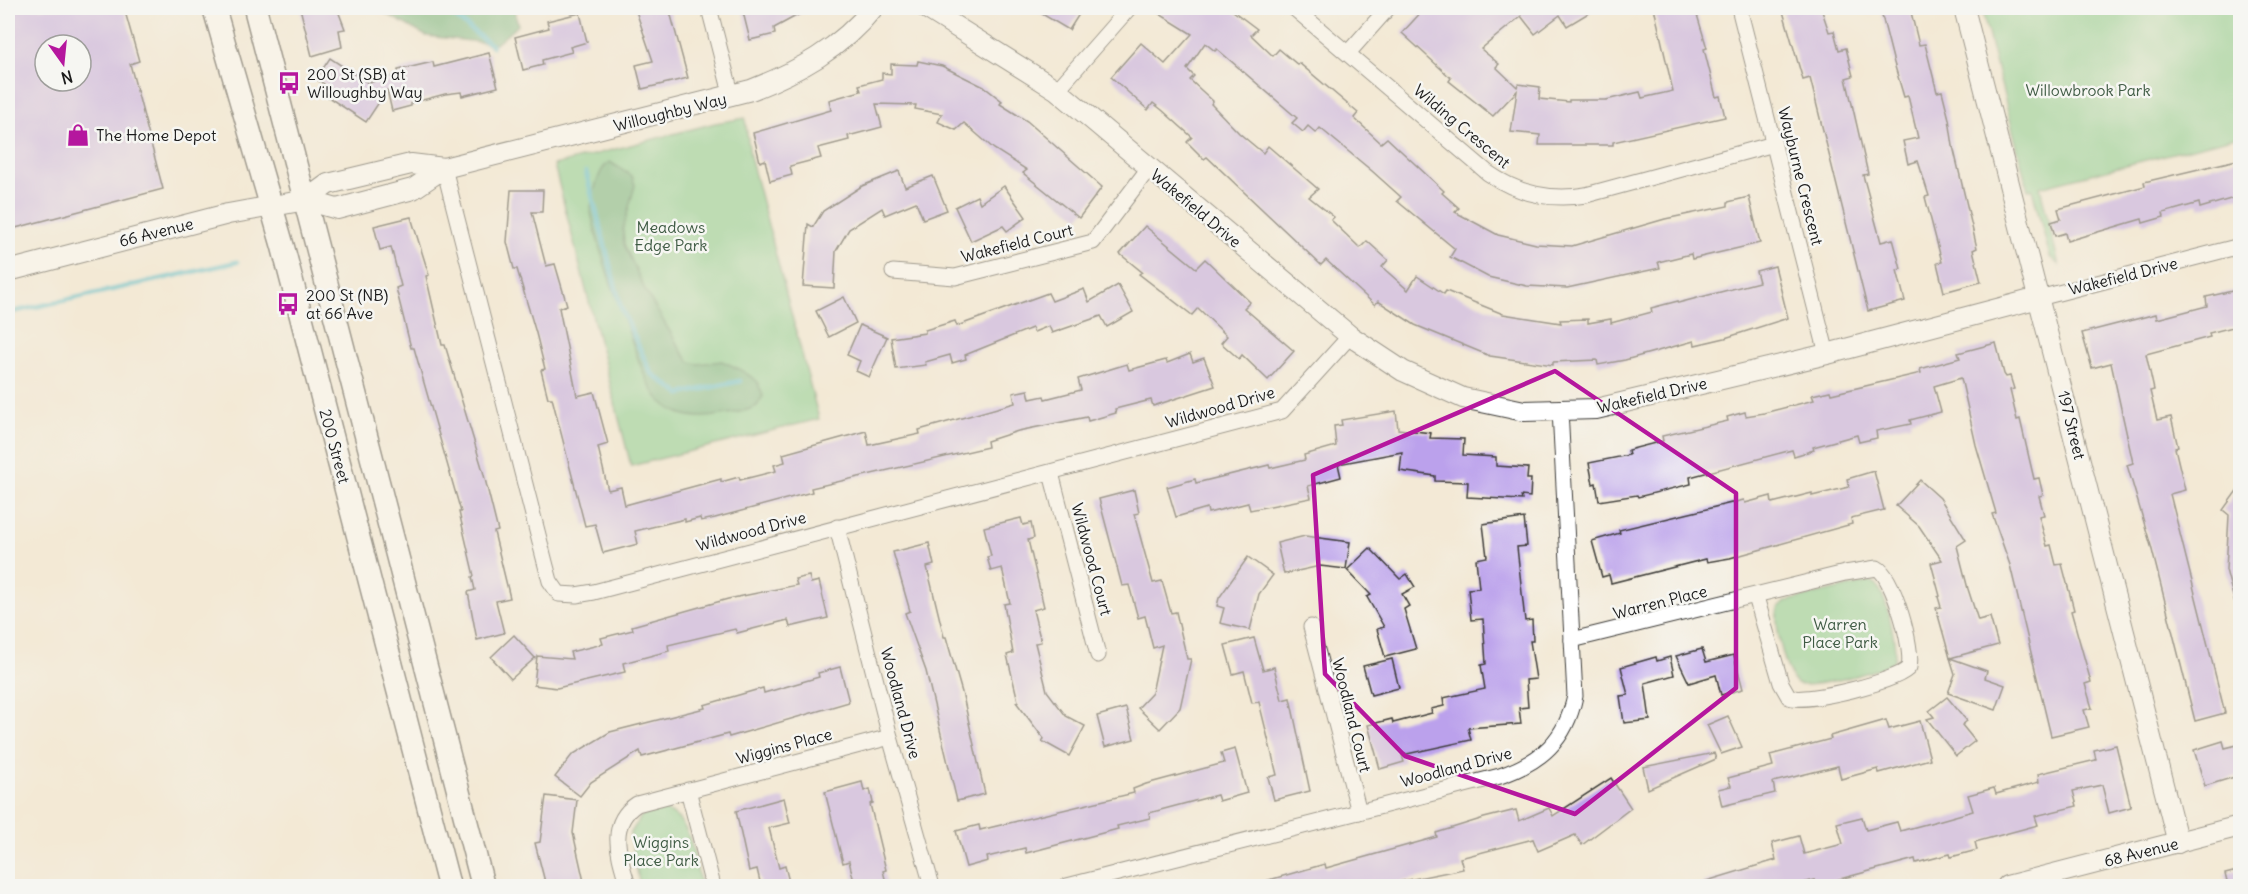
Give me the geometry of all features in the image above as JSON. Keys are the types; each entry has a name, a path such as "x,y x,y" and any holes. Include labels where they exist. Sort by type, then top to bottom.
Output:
{"main road":[{"name":"200 Street","path":"214,8 271,206 449,886"},
{"name":"200 Street","path":"255,8 483,886"}],"street":[{"path":"709,8 732,97"},
{"name":"Willoughby Way","path":"306,200 337,209 413,189 444,168 732,97 799,70 822,56 862,21 873,8"},
{"name":"Wakefield Drive","path":"926,8 1057,90 1350,336 1403,371 1463,398 1524,411 1596,409 1827,354 2241,246"},
{"path":"1057,90 1129,8"},
{"name":"Wilding Crescent","path":"1294,8 1488,173 1509,187 1531,194 1571,198 1586,195 1774,144"},
{"path":"1348,53 1388,8"},
{"name":"Wayburne Crescent","path":"1739,8 1827,354"},
{"name":"197 Street","path":"1964,8 2178,843"},
{"name":"Wildwood Drive","path":"444,168 550,581 559,594 576,595 594,592 1282,411 1350,336"},
{"name":"Wakefield Court","path":"893,272 956,277 1093,243 1149,168"},
{"name":"66 Avenue","path":"8,271 228,214 306,200"},
{"name":"Woodland Drive","path":"1067,886 1500,776 1519,770 1546,752 1564,732 1575,696 1560,410"},
{"name":"Wildwood Court","path":"1051,472 1098,655"},
{"name":"Woodland Drive","path":"837,527 890,737 932,886"},
{"name":"Warren Place","path":"1572,640 1756,597 1864,568 1881,569 1890,581 1897,604 1909,647 1910,667 1902,674 1882,681 1808,699 1789,697 1780,683 1756,597"},
{"name":"Woodland Court","path":"1311,627 1359,812"},
{"name":"Wiggins Place","path":"628,886 617,844 619,827 624,815 646,800 890,737"},
{"path":"688,790 713,886"},
{"name":"68 Avenue","path":"2007,886 2241,826"}],"highlighted area":[{"path":"1555,371 1736,493 1736,688 1575,814 1405,756 1325,674 1313,475"}],"green space":[{"path":"376,8 514,8 518,25 496,44 426,36"},
{"name":"Willowbrook Park","path":"1992,8 2240,8 2240,136 2040,187 2059,265 2050,257 2032,189 2028,190 1982,10"},
{"name":"Meadows Edge Park","path":"745,118 750,156 819,419 631,466 554,165 715,123"},
{"path":"610,162 632,176 635,185 623,229 624,244 646,292 682,352 690,362 698,364 722,361 757,381 763,396 757,406 739,412 698,417 680,414 666,406 655,394 640,363 612,284 591,212 599,177"},
{"name":"Warren Place Park","path":"1869,582 1878,587 1886,604 1893,635 1894,660 1877,669 1847,678 1816,684 1797,684 1788,669 1778,634 1779,606 1787,601"},
{"name":"Wiggins Place Park","path":"663,810 673,814 681,821 691,841 701,886 640,886 630,834 642,815"}],"building":[{"name":"The Home Depot","path":"8,8 124,8 139,61 130,64 163,189 8,230"},
{"path":"300,8 337,8 345,29 339,30 342,47 312,56"},
{"path":"635,8 669,8 688,78 642,89 636,65 653,61"},
{"path":"742,8 811,8 774,28 775,34 750,40"},
{"path":"1032,8 1083,8 1069,30"},
{"path":"1150,8 1229,8 1257,29 1251,35 1273,56 1279,49 1298,65 1299,63 1358,113 1354,118 1381,143 1387,138 1444,191 1442,193 1459,208 1455,212 1498,235 1536,244 1572,246 1665,219 1728,206 1728,202 1749,197 1760,243 1692,259 1691,254 1658,262 1660,268 1567,288 1527,286 1488,277 1450,257 1455,249 1397,201 1401,197 1372,171 1320,128 1316,133 1308,126 1303,132 1292,123 1297,118 1217,49 1215,51 1205,43 1187,69 1194,76 1190,80 1213,101 1211,104 1239,133 1263,153 1268,146 1318,189 1309,197 1334,217 1331,220 1360,248 1367,241 1388,260 1382,267 1408,290 1417,276 1444,294 1446,291 1503,314 1561,323 1560,320 1588,319 1588,323 1611,319 1611,323 1652,312 1651,308 1759,282 1756,271 1775,266 1788,318 1725,338 1695,345 1694,341 1598,365 1597,360 1553,362 1553,365 1490,356 1415,325 1378,301 1375,305 1326,260 1321,265 1207,157 1204,159 1187,142 1192,137 1162,110 1153,103 1148,110 1111,77 1141,43 1165,64 1192,34"},
{"path":"1425,8 1597,8 1567,26 1560,15 1535,34 1521,16 1481,49 1499,64 1496,67 1517,87 1518,84 1540,87 1539,99 1569,102 1569,100 1606,100 1640,92 1642,98 1673,91 1654,8 1695,8 1707,48 1704,49 1716,97 1720,96 1725,117 1613,142 1613,145 1539,145 1540,135 1511,132 1517,91 1493,116 1449,81 1451,78 1402,33"},
{"path":"1782,8 1821,8 1829,32 1834,31 1839,50 1846,48 1853,76 1846,78 1868,174 1863,175 1881,242 1893,239 1901,269 1897,270 1905,301 1868,311 1810,78 1803,80"},
{"path":"1880,8 1910,8 1919,45 1925,44 1937,92 1942,91 1949,119 1953,146 1977,248 1973,250 1981,282 1944,292 1937,263 1942,262 1925,197 1929,196 1918,161 1908,164 1903,141 1918,138 1908,96 1904,97"},
{"path":"580,13 587,42 570,47 572,52 542,60 543,65 523,70 515,37 549,28 547,21"},
{"path":"489,53 498,87 462,96 461,92 445,94 411,103 411,106 392,111 387,90 366,122 325,95 330,88 316,79 330,58 368,83 399,75 398,70 433,62 434,67"},
{"path":"918,61 942,66 984,87 1002,101 1000,104 1027,121 1102,187 1079,218 1023,173 1027,170 994,149 964,123 956,130 938,122 942,114 915,109 916,105 876,104 882,127 848,136 849,140 818,148 821,158 790,166 792,175 770,181 765,160 760,162 753,133 831,110 829,100 861,91 859,85 882,79 882,73 891,74 891,64 917,65"},
{"path":"2241,159 2241,196 2200,208 2199,203 2163,213 2164,217 2143,223 2142,219 2067,241 2065,233 2055,236 2051,222 2061,219 2058,209 2145,186 2144,182"},
{"path":"899,171 905,187 933,176 947,210 923,219 916,202 885,215 882,208 849,229 836,251 834,288 803,286 808,224 813,227 823,211 862,186"},
{"path":"1004,186 1026,217 1007,231 1003,226 971,241 955,207 977,196 980,203"},
{"path":"511,190 543,190 542,212 532,212 546,266 555,264 567,305 559,308 577,396 594,392 608,444 598,447 608,490 621,487 625,505 721,479 721,482 739,477 740,480 776,471 774,465 785,462 783,454 866,431 869,445 920,434 919,430 1015,403 1013,393 1028,390 1030,399 1044,396 1045,399 1081,390 1078,379 1127,364 1129,370 1166,360 1167,363 1190,354 1193,362 1204,358 1215,386 1153,406 1151,400 1115,409 1116,413 1088,421 1087,417 1018,431 987,441 988,447 811,488 812,492 715,518 701,521 700,518 685,522 685,519 635,531 638,544 603,553 595,524 585,526 552,398 548,398 541,370 545,369 536,333 507,242"},
{"path":"411,217 429,275 426,276 442,345 445,345 483,471 498,531 494,532 510,598 496,601 504,633 477,640 468,592 475,590 472,577 474,576 459,512 461,512 414,348 411,348 396,288 401,286 391,247 380,250 374,226"},
{"path":"1145,226 1196,268 1205,259 1250,302 1244,308 1294,351 1268,380 1242,355 1239,359 1221,343 1227,336 1198,308 1192,315 1139,274 1142,272 1120,254"},
{"path":"1118,285 1133,312 1107,327 1101,316 1052,333 1049,326 1034,332 1032,328 965,355 966,359 952,363 950,355 925,362 926,365 896,369 891,338 925,333 925,330 955,321 957,326 1048,293 1052,301 1084,289 1089,302"},
{"path":"2241,289 2241,325 2209,333 2210,337 2146,354 2154,390 2150,391 2157,420 2171,417 2178,447 2175,448 2185,490 2170,494 2225,713 2195,721 2151,546 2127,465 2133,463 2111,363 2092,368 2082,333 2156,314 2157,319 2207,306 2206,297"},
{"path":"844,297 856,323 829,337 816,311"},
{"path":"860,325 887,337 869,377 856,371 860,361 847,355"},
{"path":"1996,343 2004,374 2006,377 2010,376 2014,389 2010,390 2017,420 2020,419 2034,479 2039,478 2043,495 2039,496 2044,515 2039,516 2047,546 2051,545 2056,565 2062,564 2074,610 2071,611 2091,682 2085,684 2092,708 2084,710 2089,727 2051,736 2010,565 1992,514 1996,513 1976,445 1961,378 1934,386 1941,412 1910,420 1911,424 1876,431 1877,438 1859,442 1857,435 1813,447 1814,450 1794,456 1792,450 1690,477 1691,484 1638,497 1637,495 1599,501 1589,463 1629,455 1628,450 1663,441 1662,436 1728,421 1727,417 1745,412 1746,416 1764,413 1814,400 1812,395 1830,391 1831,394 1921,373 1920,369 1960,358 1958,353"},
{"path":"1396,411 1398,429 1431,433 1430,438 1464,439 1463,455 1496,457 1496,466 1528,468 1527,479 1531,479 1530,497 1521,496 1522,500 1467,497 1468,482 1435,481 1435,476 1400,471 1402,452 1338,464 1341,477 1308,486 1311,498 1250,510 1248,503 1208,513 1207,508 1176,517 1167,487 1195,479 1196,483 1269,465 1270,468 1305,460 1304,455 1336,446 1334,426 1342,425 1341,420"},
{"path":"1874,471 1884,510 1851,518 1852,524 1730,558 1707,562 1706,559 1611,583 1609,575 1602,577 1592,541 1620,533 1619,530 1744,500 1745,503 1771,496 1772,503 1812,493 1812,496 1849,487 1847,479"},
{"path":"1920,480 1940,498 1966,540 1957,546 1968,589 1978,620 1990,617 1998,645 1950,658 1936,608 1941,607 1938,597 1940,596 1931,563 1942,560 1919,526 1896,506"},
{"path":"2241,485 2241,607 2236,607 2226,570 2229,515 2223,510"},
{"path":"1134,490 1139,513 1134,514 1153,583 1162,581 1171,613 1176,612 1187,659 1191,659 1180,708 1160,729 1138,708 1152,693 1162,645 1153,648 1145,616 1138,618 1129,585 1122,586 1099,499"},
{"path":"1021,518 1023,525 1031,523 1034,538 1028,540 1044,607 1033,610 1041,642 1035,643 1047,691 1066,716 1085,726 1069,756 1042,741 1044,739 1016,702 1018,701 1007,655 1013,653 1004,604 1010,603 1002,568 991,571 987,557 991,556 984,527"},
{"path":"1524,518 1527,546 1517,547 1525,621 1532,620 1533,641 1530,641 1536,679 1526,680 1528,707 1519,708 1521,724 1468,728 1471,740 1402,755 1404,762 1380,769 1368,725 1392,719 1393,723 1432,713 1431,709 1444,706 1443,698 1485,689 1481,665 1486,664 1483,619 1471,620 1468,589 1479,588 1476,559 1487,557 1483,524"},
{"path":"1305,536 1350,542 1346,569 1320,566 1284,574 1277,543"},
{"path":"929,543 934,565 927,567 944,637 946,637 963,696 985,794 957,801 926,671 905,613 910,611 893,552"},
{"path":"1370,548 1400,579 1407,574 1415,587 1402,594 1409,606 1404,609 1416,649 1385,657 1377,629 1384,627 1367,597 1371,595 1347,570"},
{"path":"1248,557 1273,575 1259,594 1250,630 1220,623 1224,608 1217,606 1219,598"},
{"path":"809,576 811,583 819,581 828,618 790,627 788,620 737,633 735,629 668,645 669,651 623,663 625,672 557,688 534,685 537,656 572,659 570,652 603,644 601,638 633,630 632,626 728,599 797,585 795,579"},
{"path":"514,635 535,658 511,679 491,657"},
{"path":"1254,638 1263,670 1274,667 1282,700 1290,698 1310,791 1274,800 1268,777 1277,775 1259,702 1252,703 1244,671 1233,674 1225,645"},
{"path":"1702,649 1706,662 1734,655 1743,689 1721,695 1716,675 1689,683 1676,656"},
{"path":"1656,657 1657,661 1670,657 1674,675 1645,683 1650,720 1624,723 1620,696 1628,695 1621,667"},
{"path":"1950,658 1987,671 1985,678 2005,685 1996,710 1948,693 1955,674"},
{"path":"1392,659 1399,688 1371,695 1363,666"},
{"path":"840,667 849,702 729,737 728,734 642,757 640,751 591,782 580,796 555,777 572,755 610,732 705,708 704,705 763,688 764,693 819,677 818,673"},
{"path":"1947,697 1967,721 1962,725 1975,741 1956,756 1927,719 1934,717 1929,711"},
{"path":"1126,708 1134,739 1105,747 1097,716"},
{"path":"1728,716 1742,747 1721,754 1707,725"},
{"path":"1886,720 1889,729 1920,721 1930,759 1879,773 1878,769 1841,779 1838,766 1773,782 1775,793 1722,806 1718,789 1731,786 1728,778 1773,766 1770,755 1831,739 1830,736"},
{"path":"2223,741 2225,748 2241,744 2241,775 2205,786 2194,750"},
{"path":"2116,745 2131,807 2109,813 2102,785 2073,791 2077,806 2035,816 2038,825 1975,842 1977,850 1951,857 1950,854 1916,863 1915,859 1817,885 1815,880 1791,886 1703,886 1703,882 1776,860 1772,843 1799,836 1804,854 1843,844 1837,823 1862,817 1866,830 1897,822 1900,831 1973,811 1968,795 1994,788 1996,794 2039,782 2038,774 2096,760 2094,750"},
{"path":"1235,749 1247,793 1219,801 1217,795 1149,813 1150,818 1117,826 1118,829 1026,853 1025,848 987,857 988,861 966,867 956,831 979,825 980,830 1134,793 1133,789 1146,784 1224,763 1221,753"},
{"path":"1714,753 1716,759 1648,789 1643,767"},
{"path":"1611,778 1631,808 1582,845 1575,835 1538,851 1533,839 1460,858 1463,869 1398,882 1399,886 1263,886 1262,882 1325,864 1326,868 1437,837 1436,833 1516,810 1519,821 1549,808 1553,816"},
{"path":"862,782 864,791 870,789 873,803 870,804 886,870 883,871 887,886 855,886 849,861 843,863 825,792"},
{"path":"546,796 577,800 573,833 585,886 546,886 535,843 540,842"},
{"path":"784,798 790,823 769,828 779,868 785,866 790,886 761,886 757,869 749,871 736,811"},
{"path":"2241,870 2241,886 2228,886 2225,874"}],"waterway":[{"path":"437,8 450,13 492,46"},
{"path":"586,172 621,308 651,373 680,394 740,381"},
{"path":"8,313 237,262"}],"place":[{"name":"200 St (SB) at Willoughby Way","path":"289,83"},
{"name":"The Home Depot","path":"78,135"},
{"name":"200 St (NB) at 66 Ave","path":"288,304"}]}
